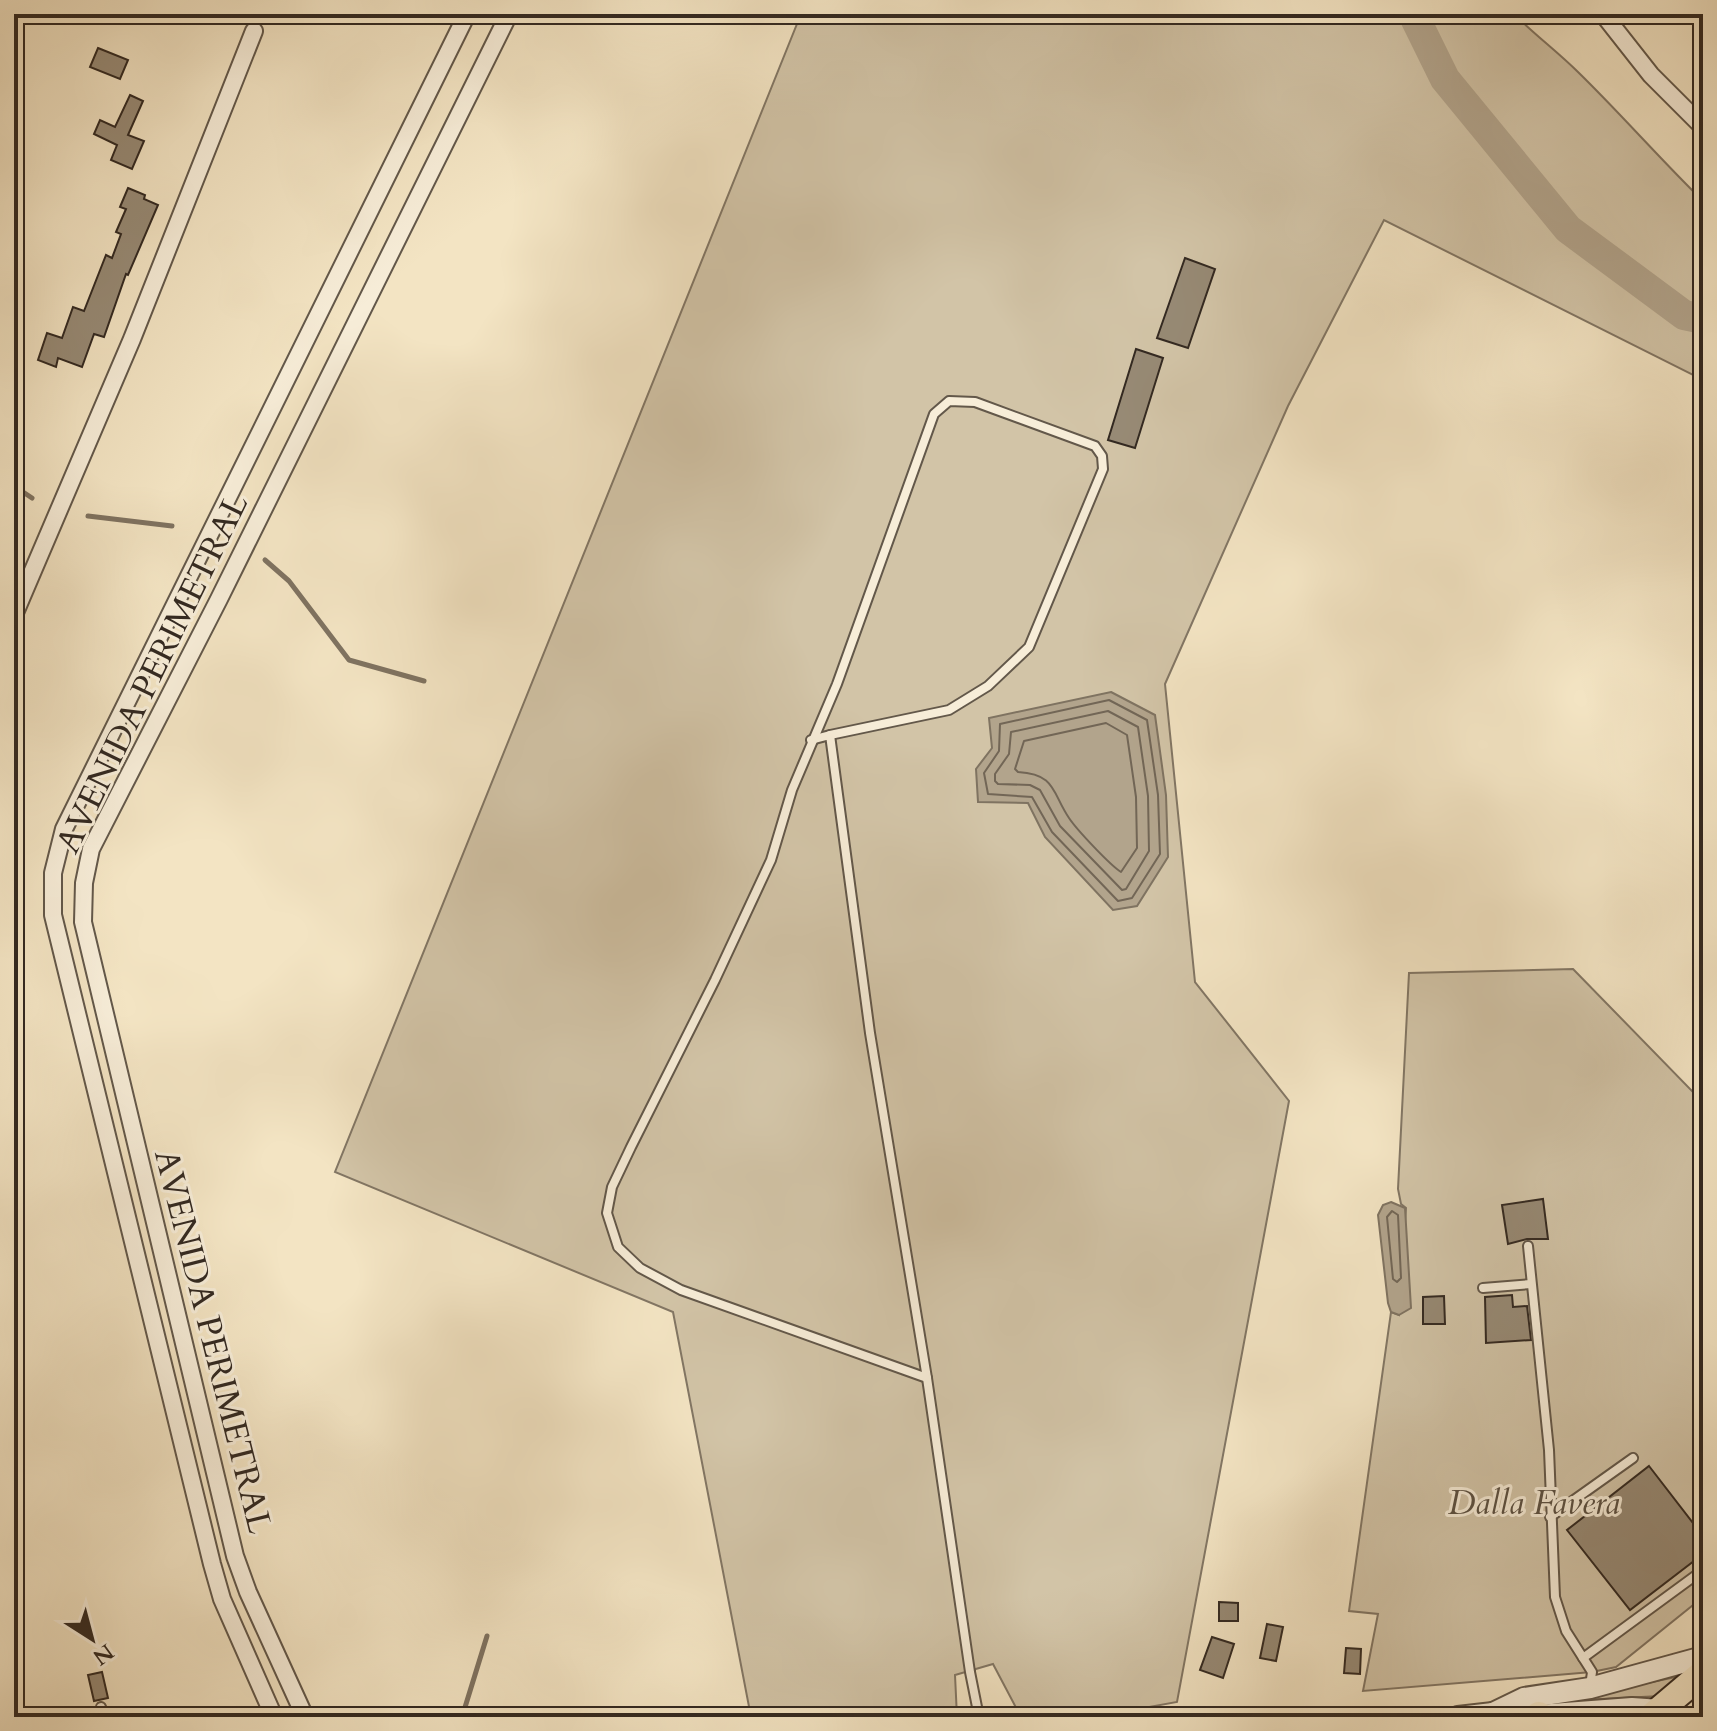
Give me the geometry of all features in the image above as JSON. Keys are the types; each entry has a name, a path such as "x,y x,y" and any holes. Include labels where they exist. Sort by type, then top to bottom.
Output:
{"highway":[{"path":"1659,1715 1703,1673"}],"street":[{"name":"AVENIDA PERIMETRAL","path":"274,1717 222,1599 215,1576 53,915 53,873 64,829 467,14"},
{"name":"AVENIDA PERIMETRAL","path":"305,1717 248,1592 235,1556 83,922 84,883 91,849 219,599 509,14"},
{"path":"1603,14 1651,75 1703,127"},
{"path":"14,615 132,339 254,31"},
{"path":"1493,1713 1524,1698 1590,1688 1703,1657"},
{"path":"1458,1717 1493,1713 1539,1716 1608,1709 1659,1715"}],"lane":[{"path":"811,740 949,710 988,686 1029,647 1103,469 1102,456 1095,446 975,402 949,401 934,414 837,684 811,740 792,790 771,860 612,1187 607,1213 618,1247 640,1268 681,1290 927,1378"},
{"path":"830,735 870,1033 979,1717"},
{"path":"1528,1246 1549,1450 1555,1597 1559,1615 1592,1672 1590,1688"},
{"path":"1483,1288 1531,1284"},
{"path":"1550,1517 1633,1458"},
{"path":"1583,1658 1703,1570"}],"green space":[{"path":"801,14 1514,14 1578,72 1703,201 1703,380 1384,220 1288,406 1165,684 1195,982 1289,1101 1177,1702 1094,1717 1021,1717 993,1664 955,1675 957,1717 751,1717 673,1312 335,1172"},
{"name":"Dalla Favera","path":"1573,969 1695,1094 1703,1108 1703,1597 1616,1667 1592,1672 1363,1691 1378,1614 1349,1611 1391,1312 1399,1315 1406,1208 1401,1204 1398,1189 1409,973"},
{"path":"1685,1675 1661,1696 1563,1701"}],"water":[{"path":"1111,692 1155,715 1166,795 1168,857 1137,906 1113,910 1045,837 1028,803 978,802 976,769 992,748 989,718"},
{"path":"1391,1202 1405,1208 1411,1308 1399,1315 1391,1312 1388,1303 1378,1215 1383,1205"}],"building":[{"path":"98,48 128,60 120,79 90,67"},
{"path":"130,95 143,101 128,135 144,141 132,169 111,160 117,145 94,134 100,120 115,127"},
{"path":"128,188 158,205 126,274 104,337 94,334 82,367 58,358 56,367 38,360 47,333 62,338 73,307 84,311 106,255 112,258 121,234 116,232 126,209 120,207"},
{"path":"1185,258 1215,269 1188,348 1157,338"},
{"path":"1136,349 1163,358 1135,448 1108,440"},
{"path":"1543,1199 1548,1239 1527,1239 1508,1244 1502,1205"},
{"path":"1512,1295 1513,1307 1527,1306 1531,1340 1486,1343 1485,1297"},
{"path":"1444,1296 1445,1324 1423,1324 1423,1297"},
{"path":"1649,1466 1703,1536 1703,1554 1630,1610 1567,1530"},
{"path":"1219,1602 1238,1603 1238,1621 1219,1621"},
{"path":"1267,1624 1283,1627 1276,1661 1260,1658"},
{"path":"1212,1637 1234,1644 1223,1678 1200,1670"},
{"path":"1346,1648 1361,1649 1360,1674 1344,1673"},
{"path":"102,1672 108,1698 94,1701 88,1675"}],"waterway":[{"path":"1413,14 1445,79 1568,229 1684,315 1703,319"},
{"path":"14,486 32,498"},
{"path":"88,516 172,526"},
{"path":"265,560 289,581 349,660 424,681"},
{"path":"462,1717 487,1636"}]}
